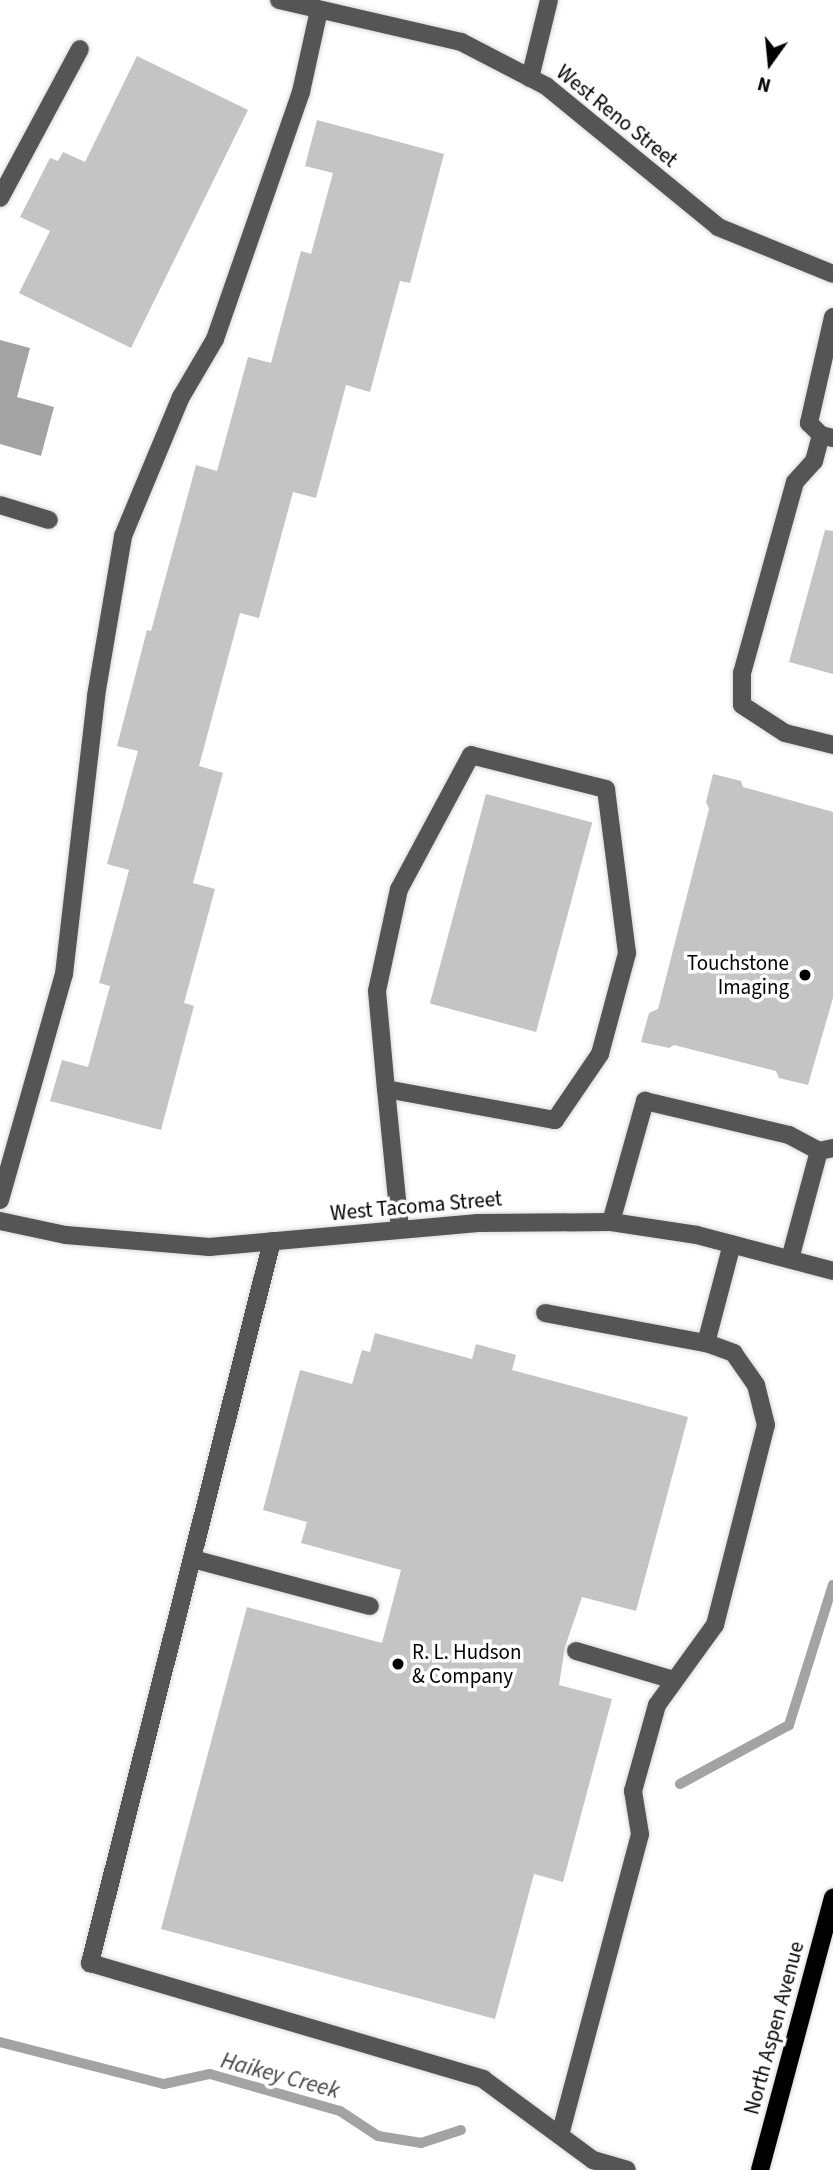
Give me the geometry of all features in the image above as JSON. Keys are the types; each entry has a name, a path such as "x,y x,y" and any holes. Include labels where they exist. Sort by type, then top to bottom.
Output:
{"main road":[{"name":"North Aspen Avenue","path":"760,2170 833,1898"}],"street":[{"path":"530,78 549,0"},
{"name":"West Reno Street","path":"290,1 461,42 530,78 718,227 833,274"},
{"path":"0,1200 64,974 96,696 123,536 181,397 215,339 301,92 319,9"},
{"path":"0,198 80,48"},
{"path":"833,317 810,402 809,423 827,436 814,461 795,482 742,673 742,705 785,733 833,745"},
{"path":"0,505 49,520"},
{"path":"386,1089 555,1121 600,1054 627,953 606,789 471,755 399,889 377,990 386,1089 400,1229"},
{"path":"611,1222 645,1101 789,1135 826,1149 790,1259"},
{"name":"West Tacoma Street","path":"0,1221 66,1235 209,1247 400,1229 555,1219 611,1222 732,1244 833,1271"},
{"path":"272,1241 90,1963 483,2078 593,2160 627,2170"},
{"path":"706,1343 732,1244"},
{"path":"545,1313 706,1343 734,1353 756,1384 766,1426 715,1625 657,1705 633,1791 640,1835 560,2135"},
{"path":"193,1559 370,1606"},
{"path":"576,1651 674,1680"}],"shaded area":[{"path":"0,340 30,348 17,397 54,407 41,456 0,444"}],"building":[{"path":"137,56 248,110 131,348 19,293 50,231 20,217 50,158 58,161 63,152 85,162"},
{"path":"317,120 444,154 410,283 400,281 370,392 346,385 316,498 293,492 259,618 240,613 199,766 223,773 193,883 215,889 184,1003 194,1006 161,1130 50,1101 62,1060 88,1067 110,986 99,983 129,870 107,864 138,751 117,746 147,630 151,631 196,465 217,471 248,357 271,363 301,251 311,254 333,173 305,166"},
{"path":"825,530 833,531 833,674 789,662"},
{"path":"713,774 741,781 743,787 833,812 833,998 808,1085 779,1078 776,1071 674,1045 669,1048 641,1042 649,1013 658,1009 709,809 706,802"},
{"path":"486,794 592,822 536,1032 430,1004"},
{"name":"R. L. Hudson & Company","path":"375,1333 472,1359 476,1344 516,1355 512,1370 688,1417 636,1611 582,1597 565,1647 559,1685 612,1699 563,1882 534,1874 495,2019 161,1929 247,1607 382,1643 401,1570 301,1543 307,1522 263,1510 300,1370 352,1384 362,1350 370,1352"}],"waterway":[{"name":"Haikey Creek","path":"680,1784 789,1725 833,1585"},
{"name":"Haikey Creek","path":"0,2042 164,2084 210,2074 340,2111 378,2136 421,2143 461,2130"}],"place":[{"name":"Touchstone Imaging","path":"805,975"},
{"name":"R. L. Hudson & Company","path":"398,1664"}]}
